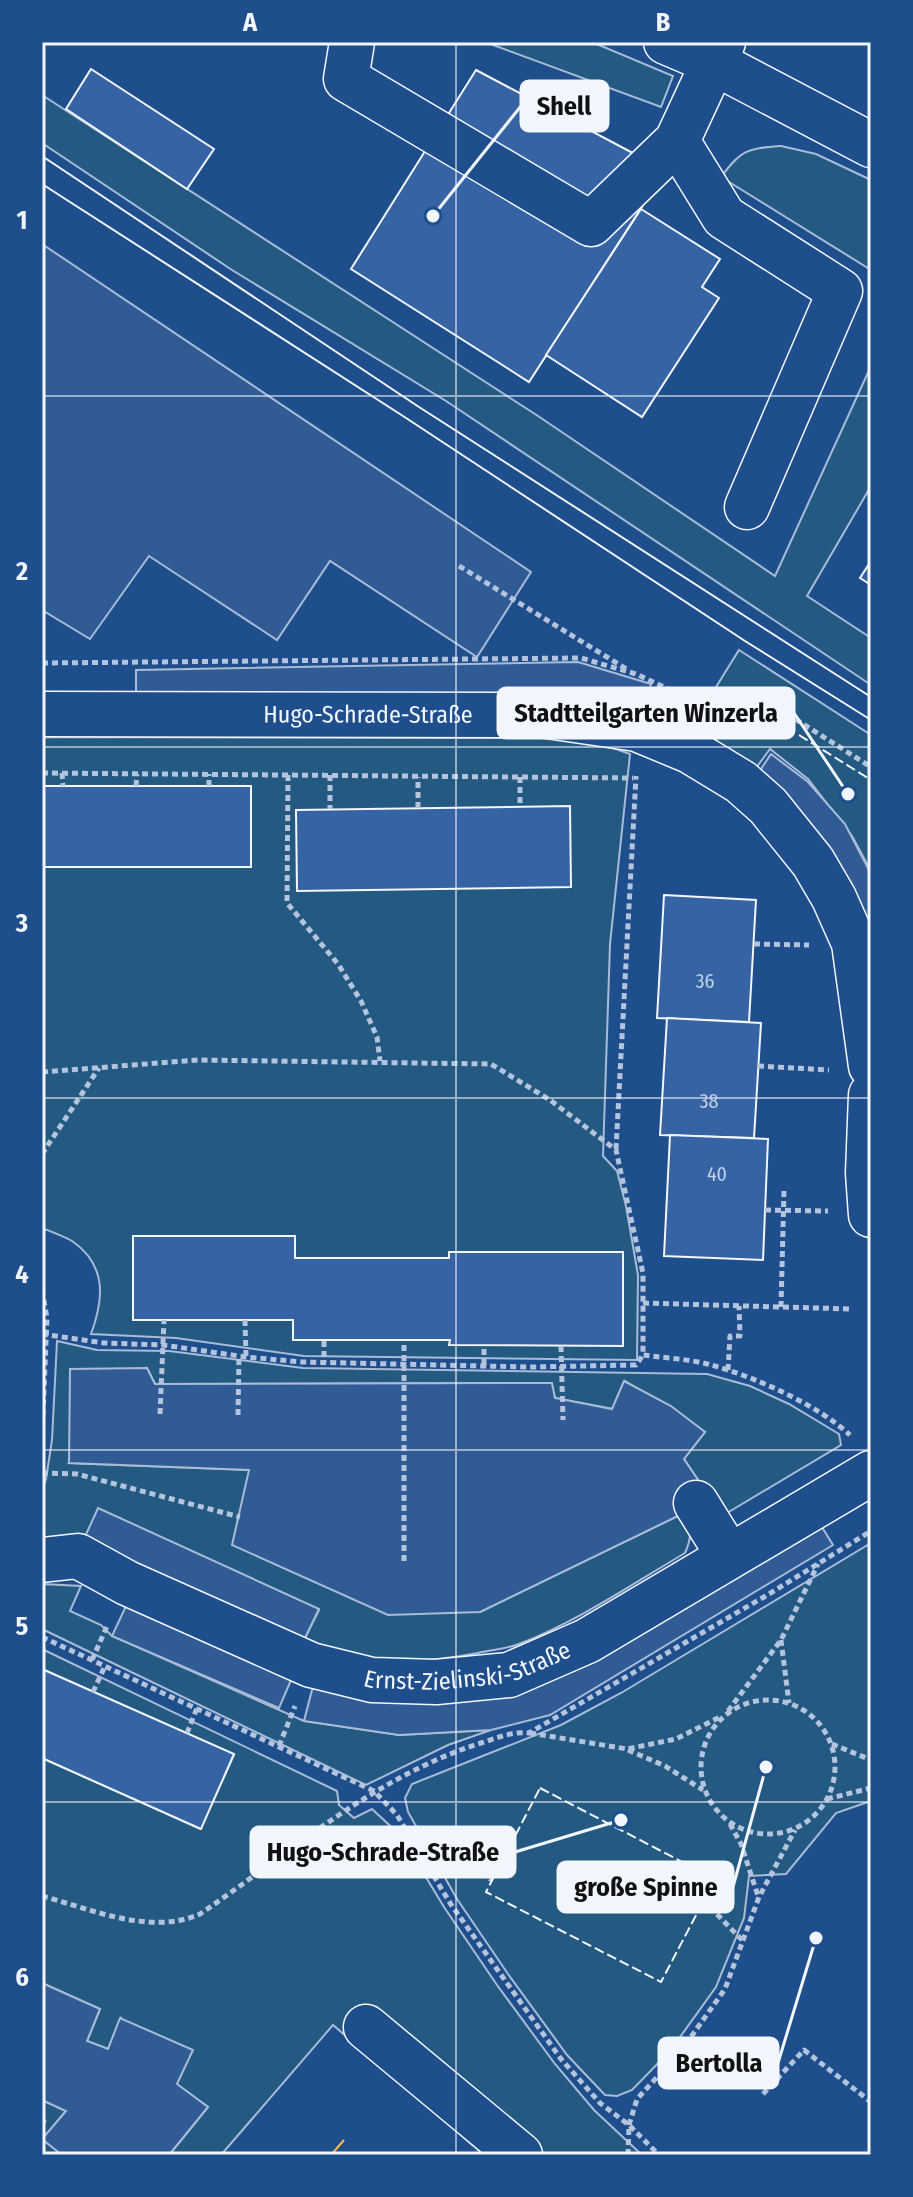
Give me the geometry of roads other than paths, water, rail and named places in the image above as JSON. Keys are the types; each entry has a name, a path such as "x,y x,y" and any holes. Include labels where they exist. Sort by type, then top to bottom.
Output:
{"street":[{"path":"666,42 718,52 871,145"},
{"path":"349,61 591,224 677,141 718,52"},
{"path":"677,141 724,217 856,299 747,507"},
{"name":"Hugo-Schrade-Straße","path":"42,714 541,715 637,729 690,751 741,782 768,806 813,862 834,898 854,943 868,1173 857,1213"},
{"name":"Ernst-Zielinski-Straße","path":"42,1560 78,1556 127,1583 311,1665 372,1680 436,1682 509,1675 587,1641 729,1556 863,1456"},
{"path":"696,1503 729,1556"},
{"path":"366,2027 400,2070 520,2155"}],"tram line":[{"path":"42,156 419,407 871,697"},
{"path":"42,184 871,720"}],"place":[{"name":"Shell","path":"433,216"},
{"name":"Stadtteilgarten Winzerla","path":"848,794"},
{"name":"große Spinne","path":"766,1767"},
{"name":"Hugo-Schrade-Straße","path":"621,1820"},
{"name":"Bertolla","path":"816,1938"}]}
